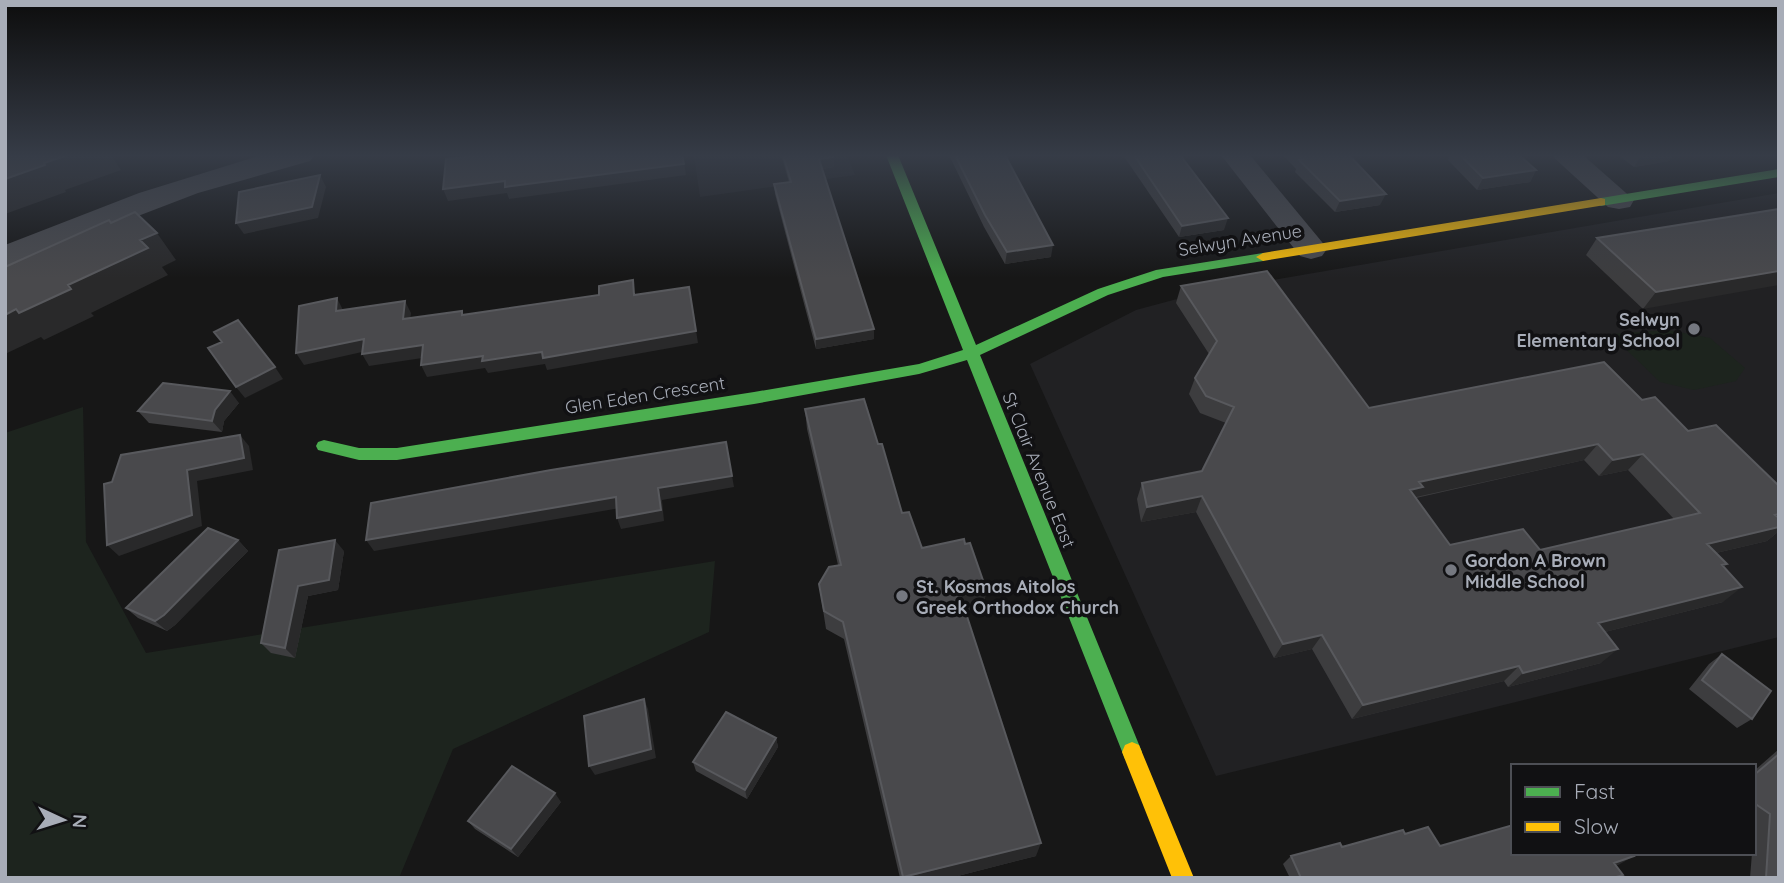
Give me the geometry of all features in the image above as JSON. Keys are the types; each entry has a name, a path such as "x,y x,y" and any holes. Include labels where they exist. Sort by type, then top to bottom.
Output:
{"street":[{"path":"5,257 156,196"},
{"name":"St Clair Avenue East","path":"908,196 1183,878"},
{"path":"1269,196 1311,248"},
{"path":"1615,196 1619,200"},
{"name":"Selwyn Avenue","path":"971,353 1103,292 1161,273 1641,196"},
{"name":"Glen Eden Crescent","path":"324,446 359,454 415,451 919,369 971,353"}],"shaded area":[{"name":"Gordon A Brown Middle School","path":"1760,196 1779,196 1779,637 1216,776 1030,364 1136,310 1203,292"},
{"path":"1668,330 1710,338 1745,368 1736,381 1694,390 1660,382 1610,334"},
{"path":"83,407 86,542 146,653 715,561 709,632 453,749 399,878 5,878 5,433"}],"building":[{"path":"239,196 315,196 312,207 236,223"},
{"path":"777,196 831,196 874,329 816,339"},
{"path":"976,196 1027,196 1053,245 1007,252"},
{"path":"1162,196 1211,196 1228,218 1182,226"},
{"path":"1335,196 1371,196 1340,201"},
{"path":"1779,209 1779,271 1656,292 1597,238"},
{"path":"135,212 157,233 140,240 148,248 68,285 71,289 19,313 16,309 5,315 5,267 109,220 111,223"},
{"path":"1267,271 1369,408 1604,362 1642,400 1655,397 1688,431 1716,425 1779,486 1779,514 1775,515 1779,518 1779,527 1707,544 1727,564 1722,565 1742,587 1598,623 1618,649 1523,673 1519,666 1363,705 1322,635 1283,644 1202,496 1147,507 1142,483 1202,471 1234,407 1206,396 1195,378 1217,341 1181,286","holes":["1598,444 1613,460 1643,454 1700,513 1540,550 1523,529 1450,545 1410,490 1423,487 1419,482"]},
{"path":"633,280 634,295 689,287 696,331 543,358 542,352 482,361 483,356 421,365 423,345 362,354 364,339 296,353 299,306 337,298 336,311 405,301 403,319 462,311 462,315 599,295 599,286"},
{"path":"238,320 275,367 236,387 208,348 222,342 214,332"},
{"path":"163,383 230,391 215,410 212,421 138,411"},
{"path":"864,399 878,444 882,444 902,513 909,512 922,548 964,539 965,544 970,543 986,589 960,595 1041,843 903,877 843,622 824,611 819,584 829,567 841,565 805,409"},
{"path":"240,435 244,458 187,470 192,515 107,545 104,484 112,482 121,455"},
{"path":"726,442 732,476 658,488 661,510 617,518 616,497 366,540 371,503"},
{"path":"208,528 238,540 155,621 126,608"},
{"path":"335,540 329,580 298,586 285,648 261,643 279,550"},
{"path":"1722,654 1771,691 1752,719 1702,680"},
{"path":"644,699 651,749 589,766 584,716"},
{"path":"726,712 776,738 745,790 693,762"},
{"path":"1779,754 1779,878 1766,878 1770,814 1756,804 1756,773"},
{"path":"512,766 555,793 511,849 468,821"},
{"path":"1511,826 1511,855 1634,856 1614,863 1623,875 1613,878 1301,878 1291,856 1340,843 1342,847 1403,830 1405,834 1428,827 1440,846"}],"traffic: fast":[{"path":"909,196 1132,752"},
{"path":"1601,202 1637,196"},
{"path":"324,446 359,454 397,454 754,398 919,369 971,353 1103,292 1161,273 1263,257"}],"traffic: slow":[{"path":"1263,257 1601,202"},
{"path":"1132,752 1183,878"}],"place":[{"name":"Selwyn Elementary School","path":"1694,329"},
{"name":"Gordon A Brown Middle School","path":"1451,570"},
{"name":"St. Kosmas Aitolos Greek Orthodox Church","path":"902,596"}]}
